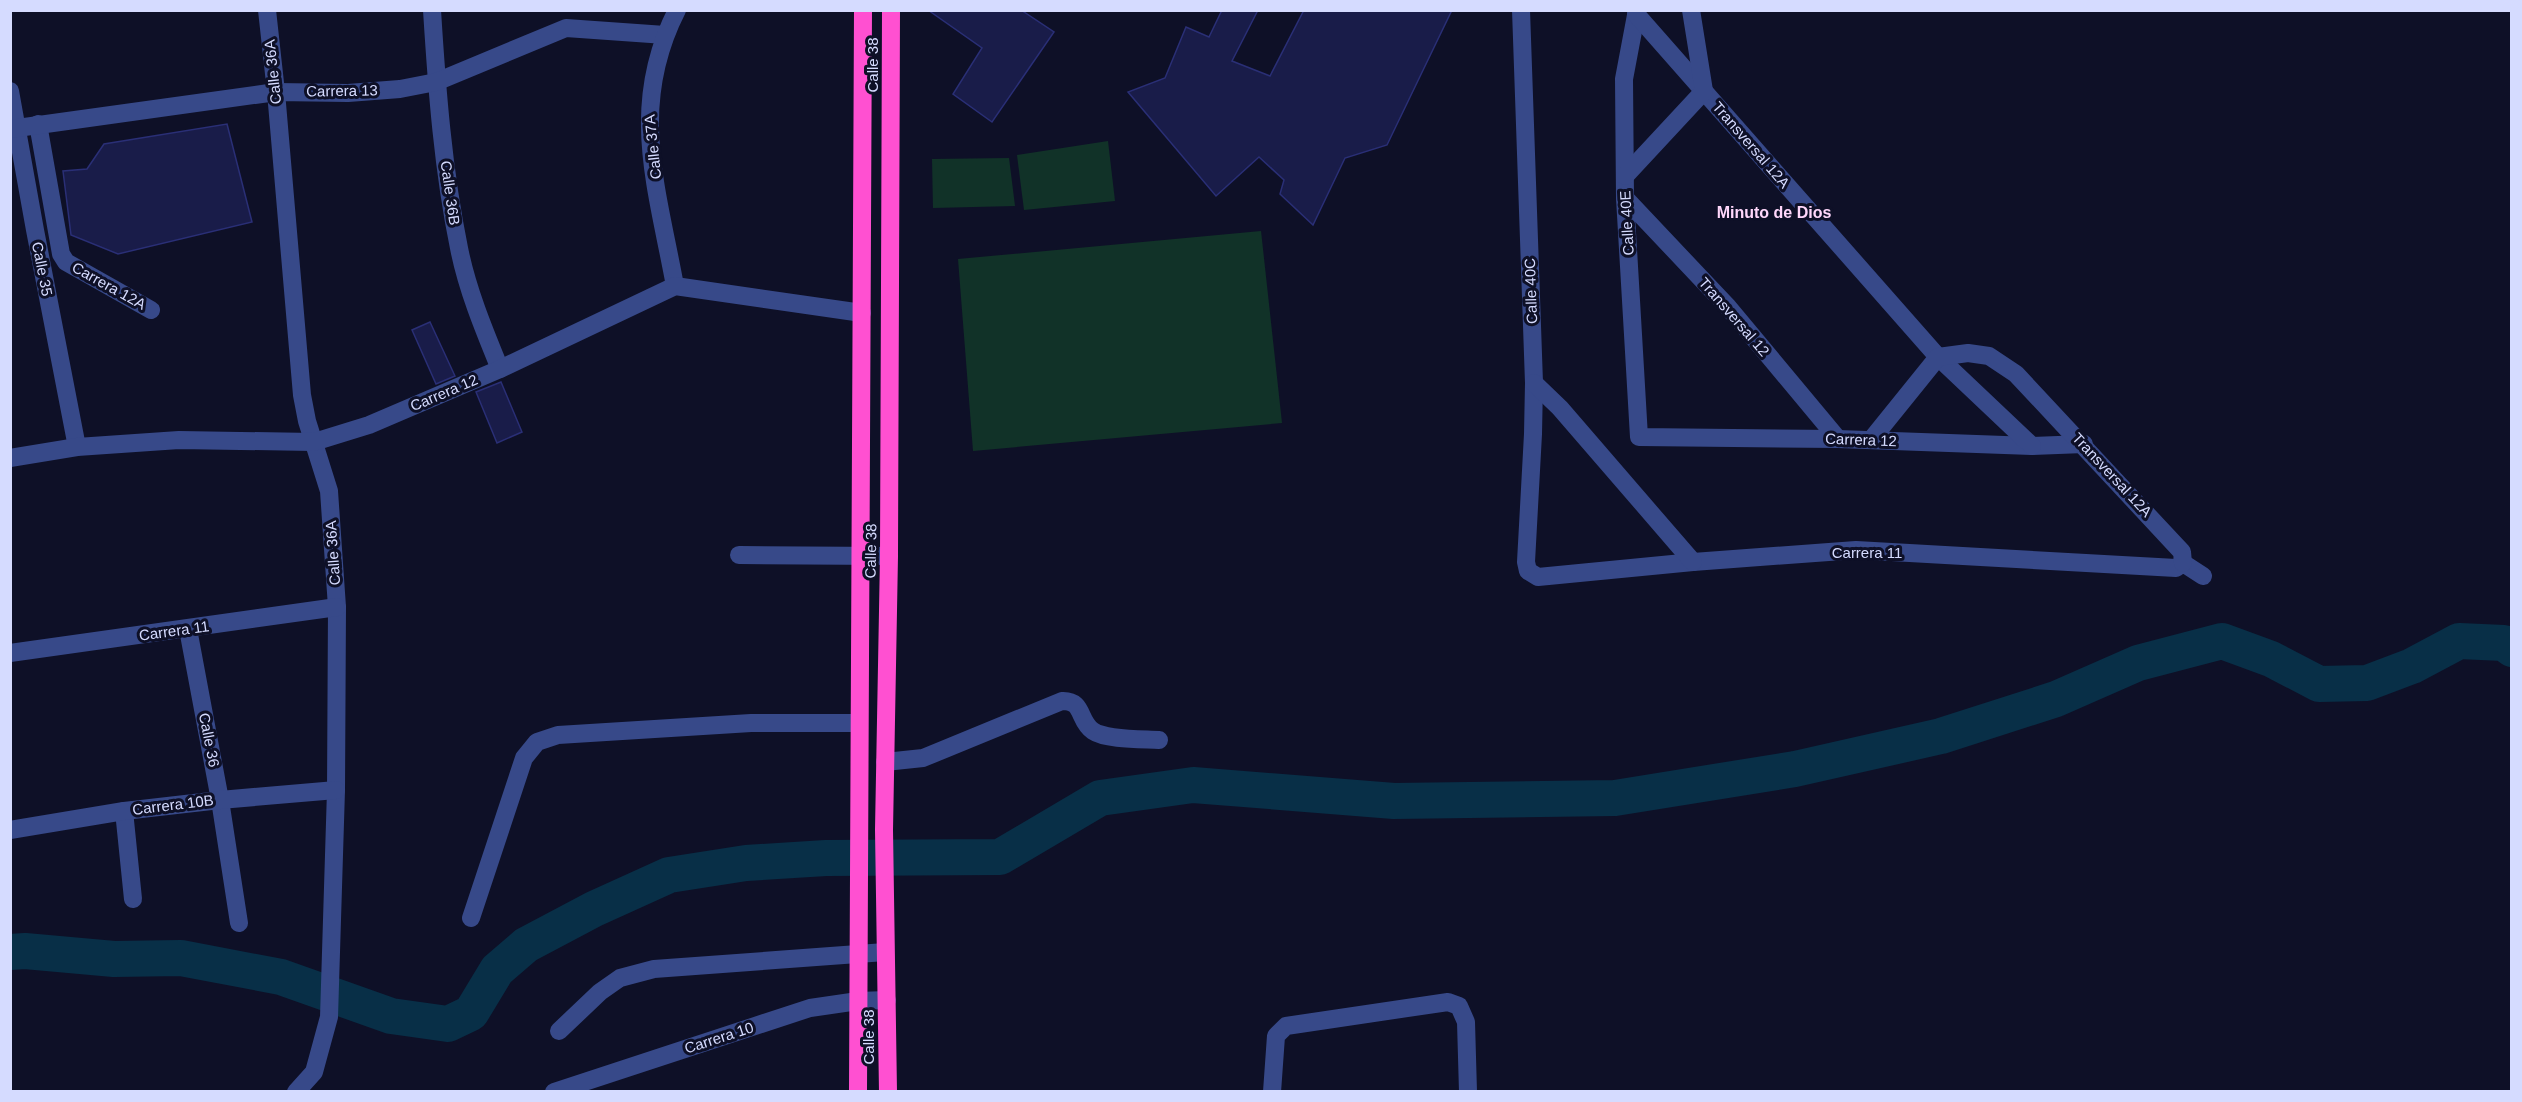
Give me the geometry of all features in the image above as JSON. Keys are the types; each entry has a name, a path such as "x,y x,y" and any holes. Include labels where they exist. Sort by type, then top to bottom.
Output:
{"highway":[{"name":"Calle 38","path":"858,1092 863,10"},
{"name":"Calle 38","path":"888,1092 884,830 889,556 891,10"}],"street":[{"name":"Calle 36A","path":"267,10 302,395 307,421 329,491 337,607 336,790 329,1017 314,1072 296,1092"},
{"name":"Calle 36B","path":"432,10 436,82 459,249 480,321 500,369"},
{"name":"Calle 37A","path":"675,286 650,148 649,105 654,71 665,35 677,10"},
{"name":"Calle 40C","path":"1521,10 1534,383 1526,562 1528,571"},
{"path":"1625,176 1704,91 1691,11"},
{"name":"Transversal 12A","path":"1637,12 1938,357 2032,446"},
{"name":"Calle 40E","path":"1637,12 1624,79 1625,198 1639,437"},
{"name":"Carrera 13","path":"13,129 276,92 348,93 400,89 436,82 567,19 665,35"},
{"name":"Calle 35","path":"10,92 13,129 77,447"},
{"name":"Carrera 12A","path":"38,124 61,254 66,262 151,310"},
{"name":"Transversal 12","path":"1625,198 1728,307 1838,439"},
{"path":"675,286 862,313"},
{"name":"Carrera 12","path":"10,458 77,447 179,440 314,442 369,425 500,369 675,286"},
{"name":"Transversal 12A","path":"1938,357 1968,353 1989,356 2016,374 2084,444 2182,552 2183,563"},
{"path":"1871,440 1938,357"},
{"path":"1534,383 1560,408 1693,562"},
{"name":"Carrera 12","path":"1639,437 1838,439 2032,446 2084,444"},
{"name":"Carrera 11","path":"1528,571 1538,577 1693,562 1856,550 2175,568 2183,563"},
{"path":"739,555 889,556"},
{"path":"2183,563 2203,576"},
{"name":"Carrera 11","path":"10,653 337,607"},
{"name":"Calle 36","path":"188,629 220,800 239,923"},
{"path":"885,762 923,758 1062,701 1076,704 1086,725 1101,735 1159,740"},
{"path":"471,918 524,758 537,742 558,735 729,724 859,723"},
{"name":"Carrera 10B","path":"10,830 124,811 336,790"},
{"path":"124,811 133,899"},
{"path":"559,1031 600,992 620,978 654,969 858,952 885,952"},
{"name":"Carrera 10","path":"554,1092 810,1008 858,1000 887,1000"},
{"path":"1272,1092 1276,1036 1286,1026 1448,1002 1459,1006 1466,1022 1468,1092"},
{"path":"314,1072 315,1092"}],"green space":[{"path":"1108,141 1115,201 1024,210 1017,155"},
{"path":"1009,158 1015,206 933,208 932,159"},
{"path":"1261,231 1282,423 973,451 958,259"}],"building":[{"path":"928,10 1021,10 1054,32 992,122 953,94 982,48"},
{"path":"1222,10 1258,10 1232,61 1270,76 1304,10 1452,10 1387,145 1345,158 1313,225 1280,194 1284,180 1259,157 1216,196 1128,92 1165,78 1186,27 1209,37"},
{"path":"227,124 252,222 118,254 71,235 63,171 87,169 104,144"},
{"path":"430,322 455,376 436,384 412,330"},
{"path":"501,382 522,432 497,443 476,392"}],"waterway":[{"path":"10,952 25,951 114,959 181,958 281,977 391,1016 448,1024 471,1013 497,970 526,945 594,909 669,875 746,863 826,858 1000,857 1100,798 1193,785 1394,801 1615,798 1795,769 1941,736 2056,699 2138,663 2222,641 2271,659 2319,684 2367,683 2412,666 2459,641 2504,643 2512,649"}],"district":[{"name":"Minuto de Dios","path":"1774,212"}]}
